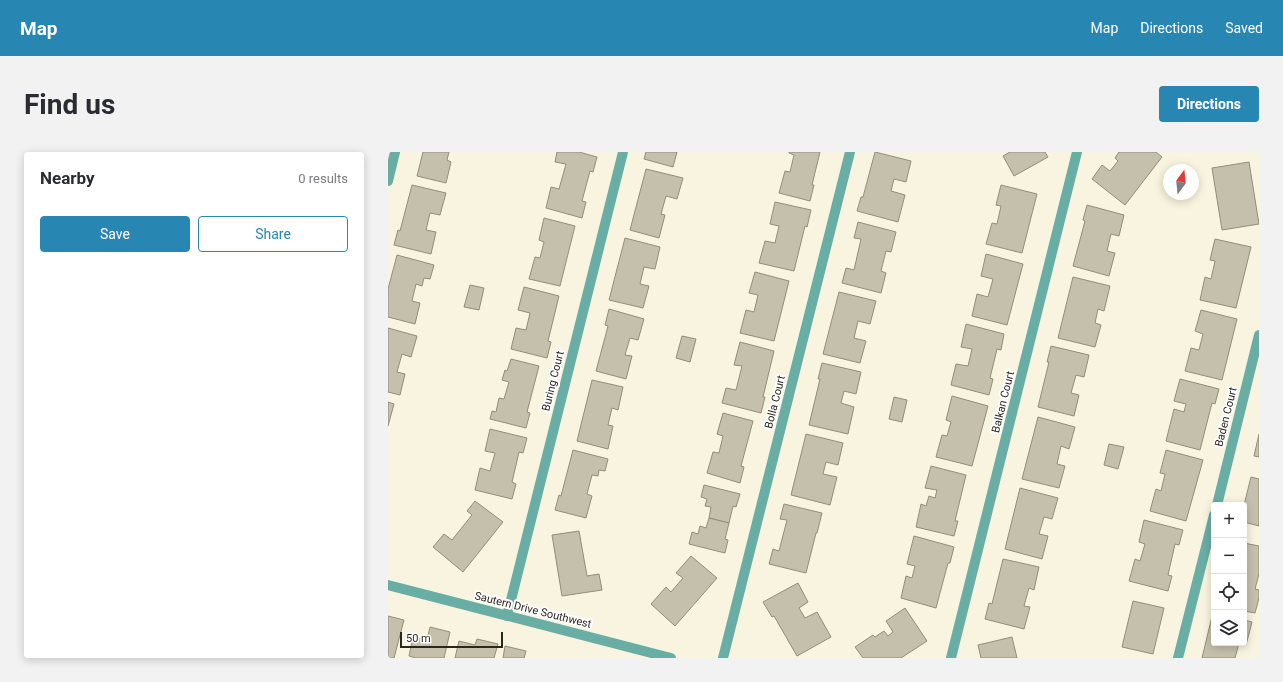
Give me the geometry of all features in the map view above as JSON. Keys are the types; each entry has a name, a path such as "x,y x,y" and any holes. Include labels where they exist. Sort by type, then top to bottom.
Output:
{"street":[{"path":"388,181 395,152"},
{"name":"Buring Court","path":"507,616 623,152"},
{"name":"Bolla Court","path":"723,658 850,152"},
{"name":"Balkan Court","path":"951,658 1077,152"},
{"name":"Baden Court","path":"1217,502 1259,336"},
{"path":"1178,658 1211,527"},
{"name":"Sautern Drive Southwest","path":"388,585 671,658"}],"building":[{"path":"423,152 449,152 447,160 451,162 446,183 417,176"},
{"path":"557,152 579,152 597,157 593,172 590,171 582,201 586,202 582,218 546,208 551,187 559,189 566,164 555,162"},
{"path":"646,152 677,152 673,167 644,159"},
{"path":"789,152 820,152 812,185 814,185 810,201 779,193 785,171 790,172 794,155"},
{"path":"875,152 911,161 906,182 894,179 891,191 905,195 898,222 857,211 861,197 863,197"},
{"path":"1010,152 1045,152 1048,157 1014,176 1003,156"},
{"path":"1119,152 1156,152 1162,157 1125,205 1092,179 1102,165 1110,171 1118,161 1115,158"},
{"path":"1249,162 1259,224 1222,230 1212,168"},
{"path":"646,169 683,178 677,199 666,196 661,214 665,215 659,238 630,230"},
{"path":"412,185 446,193 440,215 430,213 426,230 436,232 431,254 394,245 398,230 400,231"},
{"path":"1001,185 1037,194 1022,253 986,244 992,223 997,224 1001,206 996,205"},
{"path":"775,202 811,210 807,227 805,226 794,271 759,263 765,241 775,243 779,226 770,224"},
{"path":"1087,205 1124,215 1119,236 1111,234 1107,251 1115,253 1109,276 1073,266 1085,221 1083,220"},
{"path":"544,218 575,226 560,286 529,279 535,257 540,258 544,242 539,240"},
{"path":"858,222 896,232 891,252 886,251 881,271 886,273 881,293 842,283 846,268 854,270 861,239 854,238"},
{"path":"625,238 660,247 655,269 644,267 640,284 649,286 643,308 609,300"},
{"path":"1215,239 1251,247 1236,308 1200,300 1205,277 1211,279 1215,261 1210,260"},
{"path":"986,254 1023,264 1007,325 972,316 977,294 988,297 993,279 981,276"},
{"path":"397,255 434,265 430,279 424,278 422,286 416,284 412,301 420,303 415,324 388,317 388,289"},
{"path":"755,272 789,281 774,341 740,333 746,310 754,312 758,295 749,293"},
{"path":"1073,277 1110,286 1104,311 1098,309 1095,323 1101,325 1095,347 1058,338"},
{"path":"470,285 484,288 479,310 464,307"},
{"path":"524,287 559,296 548,341 551,342 547,358 511,349 516,328 526,330 530,313 518,310"},
{"path":"839,292 876,301 870,324 858,321 854,338 866,341 860,363 823,354"},
{"path":"609,309 644,319 638,340 630,338 625,355 632,356 626,379 596,371 608,326 605,325"},
{"path":"1201,310 1237,319 1222,380 1185,371 1191,348 1199,350 1203,334 1195,331"},
{"path":"966,324 1004,334 1001,350 997,349 990,378 993,379 989,395 951,385 956,364 968,366 972,349 961,347"},
{"path":"388,328 417,336 411,357 402,354 397,372 405,374 400,395 388,392"},
{"path":"682,336 696,339 690,362 676,358"},
{"path":"740,342 774,351 763,397 765,397 761,413 722,403 726,388 736,390 742,366 734,365"},
{"path":"1051,346 1089,355 1084,377 1076,375 1071,393 1079,395 1074,416 1038,407 1049,362 1047,362"},
{"path":"511,359 539,366 527,412 530,413 526,428 490,419 492,411 496,412 499,398 504,399 509,382 502,380"},
{"path":"822,363 861,372 856,394 844,391 841,403 854,407 848,434 809,425 820,379 818,379"},
{"path":"1180,379 1219,389 1215,404 1212,403 1200,450 1166,441 1174,409 1184,412 1186,404 1174,401"},
{"path":"592,380 623,387 618,410 612,408 608,425 613,426 608,449 577,441"},
{"path":"952,396 988,406 972,466 936,457 942,435 947,436 951,422 946,420"},
{"path":"894,397 907,400 902,422 889,419"},
{"path":"388,402 394,404 388,426"},
{"path":"723,413 753,421 741,466 744,467 740,483 707,473 713,452 719,453 723,436 717,434"},
{"path":"1038,417 1075,427 1069,449 1061,446 1057,464 1065,466 1059,488 1022,479"},
{"path":"490,429 527,438 523,453 519,452 512,482 516,484 512,499 475,490 480,468 490,471 495,453 485,451"},
{"path":"806,434 843,443 838,465 826,462 823,474 837,477 830,505 791,495"},
{"path":"1259,434 1259,457 1254,456"},
{"path":"1109,444 1124,447 1118,469 1104,465"},
{"path":"573,450 608,459 605,471 599,470 598,476 592,475 587,494 592,496 586,518 555,510 559,495 561,496"},
{"path":"1166,450 1203,460 1186,521 1150,511 1156,489 1161,491 1165,474 1160,473"},
{"path":"931,466 966,475 955,521 958,521 954,536 916,527 921,504 926,506 929,496 935,498 937,490 925,488"},
{"path":"1251,477 1259,479 1259,526 1247,523 1247,502 1245,502"},
{"path":"704,485 740,494 736,507 733,506 729,523 709,518 711,507 705,506 707,499 701,497"},
{"path":"1020,488 1058,498 1052,519 1044,517 1039,534 1048,536 1042,559 1005,549"},
{"path":"475,501 503,522 463,572 433,547 444,534 452,540 472,515 467,511"},
{"path":"784,504 822,513 806,573 769,564 773,549 779,551 787,520 780,519"},
{"path":"709,518 729,523 725,539 728,540 725,553 689,544 692,532 698,534 700,526 706,528"},
{"path":"1144,520 1183,530 1179,545 1175,544 1168,575 1172,576 1168,591 1129,581 1135,559 1140,561 1145,544 1139,542"},
{"path":"579,531 587,576 599,574 602,590 562,596 552,535"},
{"path":"914,536 954,547 950,563 948,563 936,608 901,598 906,576 912,578 915,566 907,564"},
{"path":"1247,544 1259,546 1259,574 1255,589 1259,590 1259,598 1255,613 1247,612"},
{"path":"691,556 717,578 675,626 651,604 666,587 671,592 683,578 676,573"},
{"path":"1003,559 1039,567 1034,590 1029,588 1024,606 1030,607 1024,629 985,619 989,603 992,604"},
{"path":"798,583 808,602 799,608 805,618 817,612 831,637 797,656 774,616 772,617 763,602"},
{"path":"1133,601 1164,608 1153,654 1122,647"},
{"path":"905,608 927,641 901,658 863,658 855,647 873,635 875,637 884,631 888,636 893,632 886,621"},
{"path":"388,616 404,620 394,658 388,658"},
{"path":"1211,620 1211,646 1238,646 1235,658 1202,658"},
{"path":"1247,621 1252,622 1247,641"},
{"path":"430,627 450,632 444,658 416,658 409,656 413,637 427,640"},
{"path":"1012,637 1017,658 981,658 978,645"},
{"path":"477,639 498,644 494,658 455,658 459,641 475,645"},
{"path":"505,646 526,651 524,658 503,658"}]}
